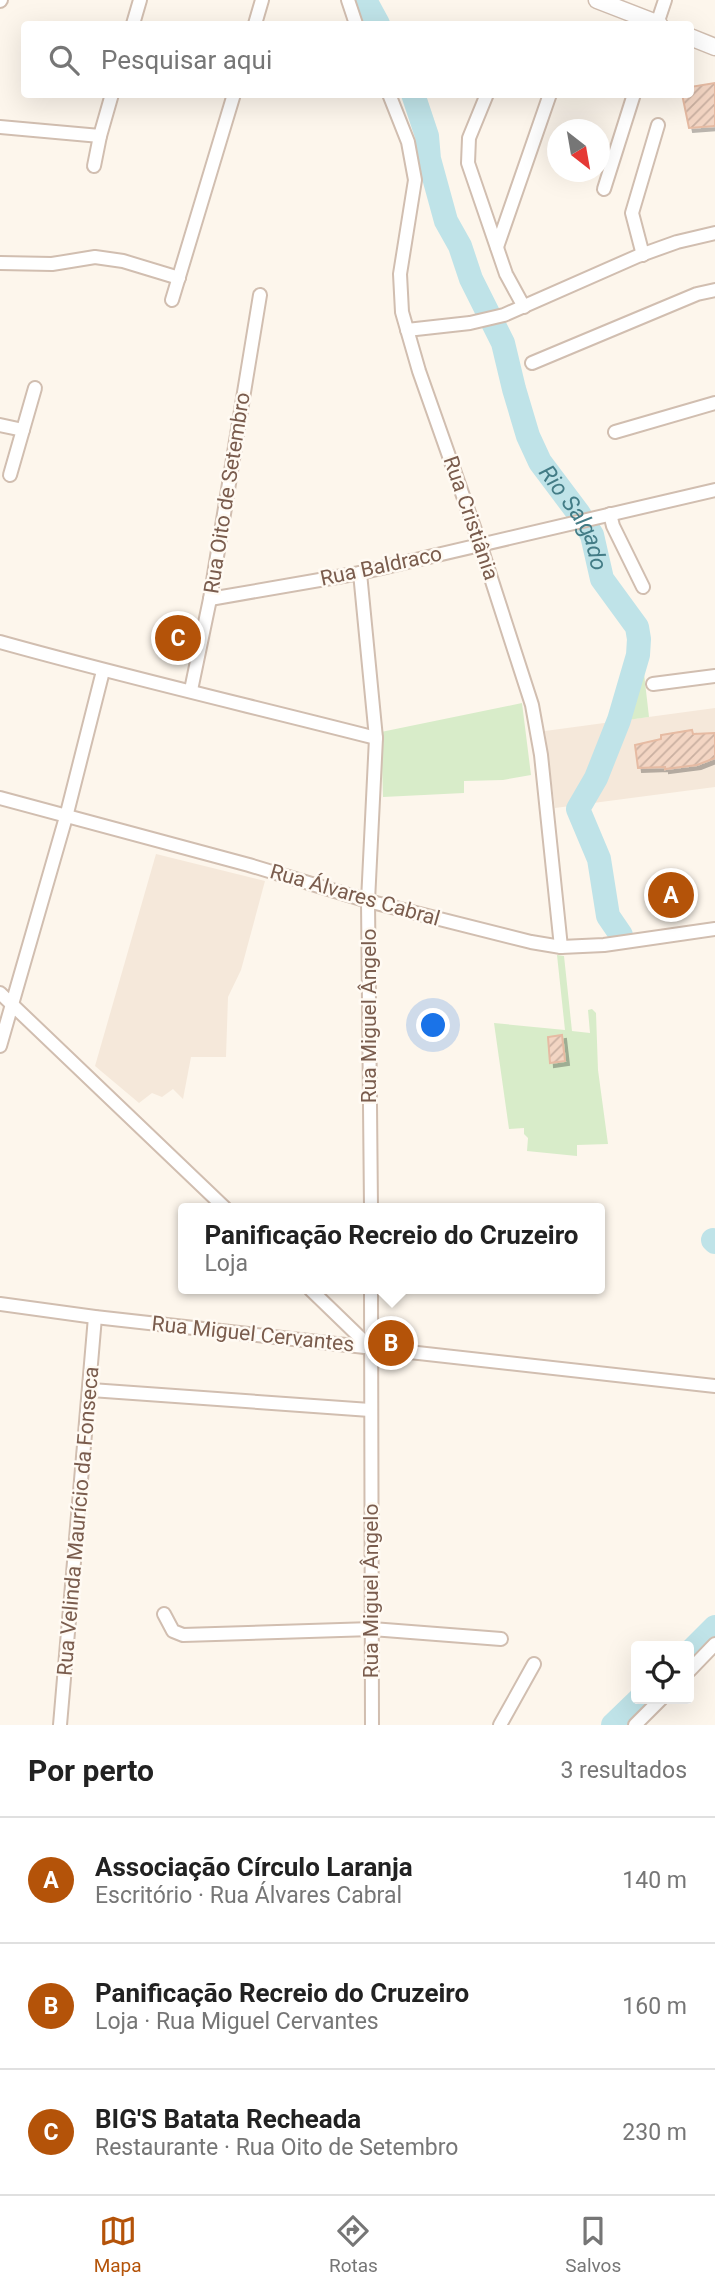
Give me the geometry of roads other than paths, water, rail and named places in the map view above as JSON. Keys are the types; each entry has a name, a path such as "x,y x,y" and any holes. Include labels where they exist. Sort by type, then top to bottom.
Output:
{"street":[{"path":"134,21 141,0"},
{"path":"255,21 262,0"},
{"path":"348,0 355,21"},
{"path":"597,0 650,21"},
{"path":"659,21 665,0"},
{"path":"694,38 715,47"},
{"path":"94,166 111,98"},
{"path":"172,300 233,98"},
{"name":"Rua Cristiânia","path":"390,98 408,142 415,180 400,275 400,292 407,330 525,680 535,720 561,947"},
{"path":"485,98 470,138 468,163 506,274 524,307"},
{"path":"497,247 549,98"},
{"path":"604,189 633,98"},
{"path":"643,255 632,213 658,125"},
{"path":"0,127 100,136"},
{"path":"407,330 470,323 504,314 643,255 677,242 715,233"},
{"path":"0,263 52,264 96,257 123,261 179,278"},
{"path":"532,363 697,294 715,290"},
{"name":"Rua Oito de Setembro","path":"191,690 210,599 260,295"},
{"path":"10,475 35,388"},
{"path":"615,432 715,403"},
{"path":"0,425 23,430"},
{"name":"Rua Baldraco","path":"210,599 360,573 715,490"},
{"path":"607,514 643,587"},
{"name":"Rua Miguel Ângelo","path":"360,573 376,738 368,901 371,1203"},
{"path":"0,642 103,671 191,690 376,738"},
{"path":"0,1046 66,817 103,671"},
{"path":"653,684 715,676"},
{"name":"Rua Álvares Cabral","path":"0,798 248,865 368,901 531,942 561,947 604,945 715,929"},
{"path":"0,993 220,1203"},
{"path":"315,1294 372,1348"},
{"name":"Rua Miguel Ângelo","path":"371,1294 372,1725"},
{"name":"Rua Miguel Cervantes","path":"0,1304 715,1386"},
{"name":"Rua Velinda Maurício da Fonseca","path":"60,1725 91,1390 95,1317"},
{"path":"91,1390 370,1410"},
{"path":"164,1614 173,1631 183,1635 372,1629 501,1639"},
{"path":"694,1666 715,1644"},
{"path":"500,1725 534,1664"},
{"path":"635,1725 656,1704"}],"waterway":[{"name":"Rio Salgado","path":"365,0 376,21"},
{"name":"Rio Salgado","path":"414,98 427,136 429,159 446,221 460,246 471,279 503,343 528,436 540,462 592,535 602,579 637,627 638,655 619,720 596,778 578,809 599,859 608,916 621,935"},
{"name":"Rio Salgado","path":"694,1648 715,1627"},
{"name":"Rio Salgado","path":"613,1725 635,1704"}],"place":[{"name":"BIG'S Batata Recheada","path":"178,638"},
{"name":"Associação Círculo Laranja","path":"671,895"},
{"name":"Panificação Recreio do Cruzeiro","path":"391,1343"}]}
